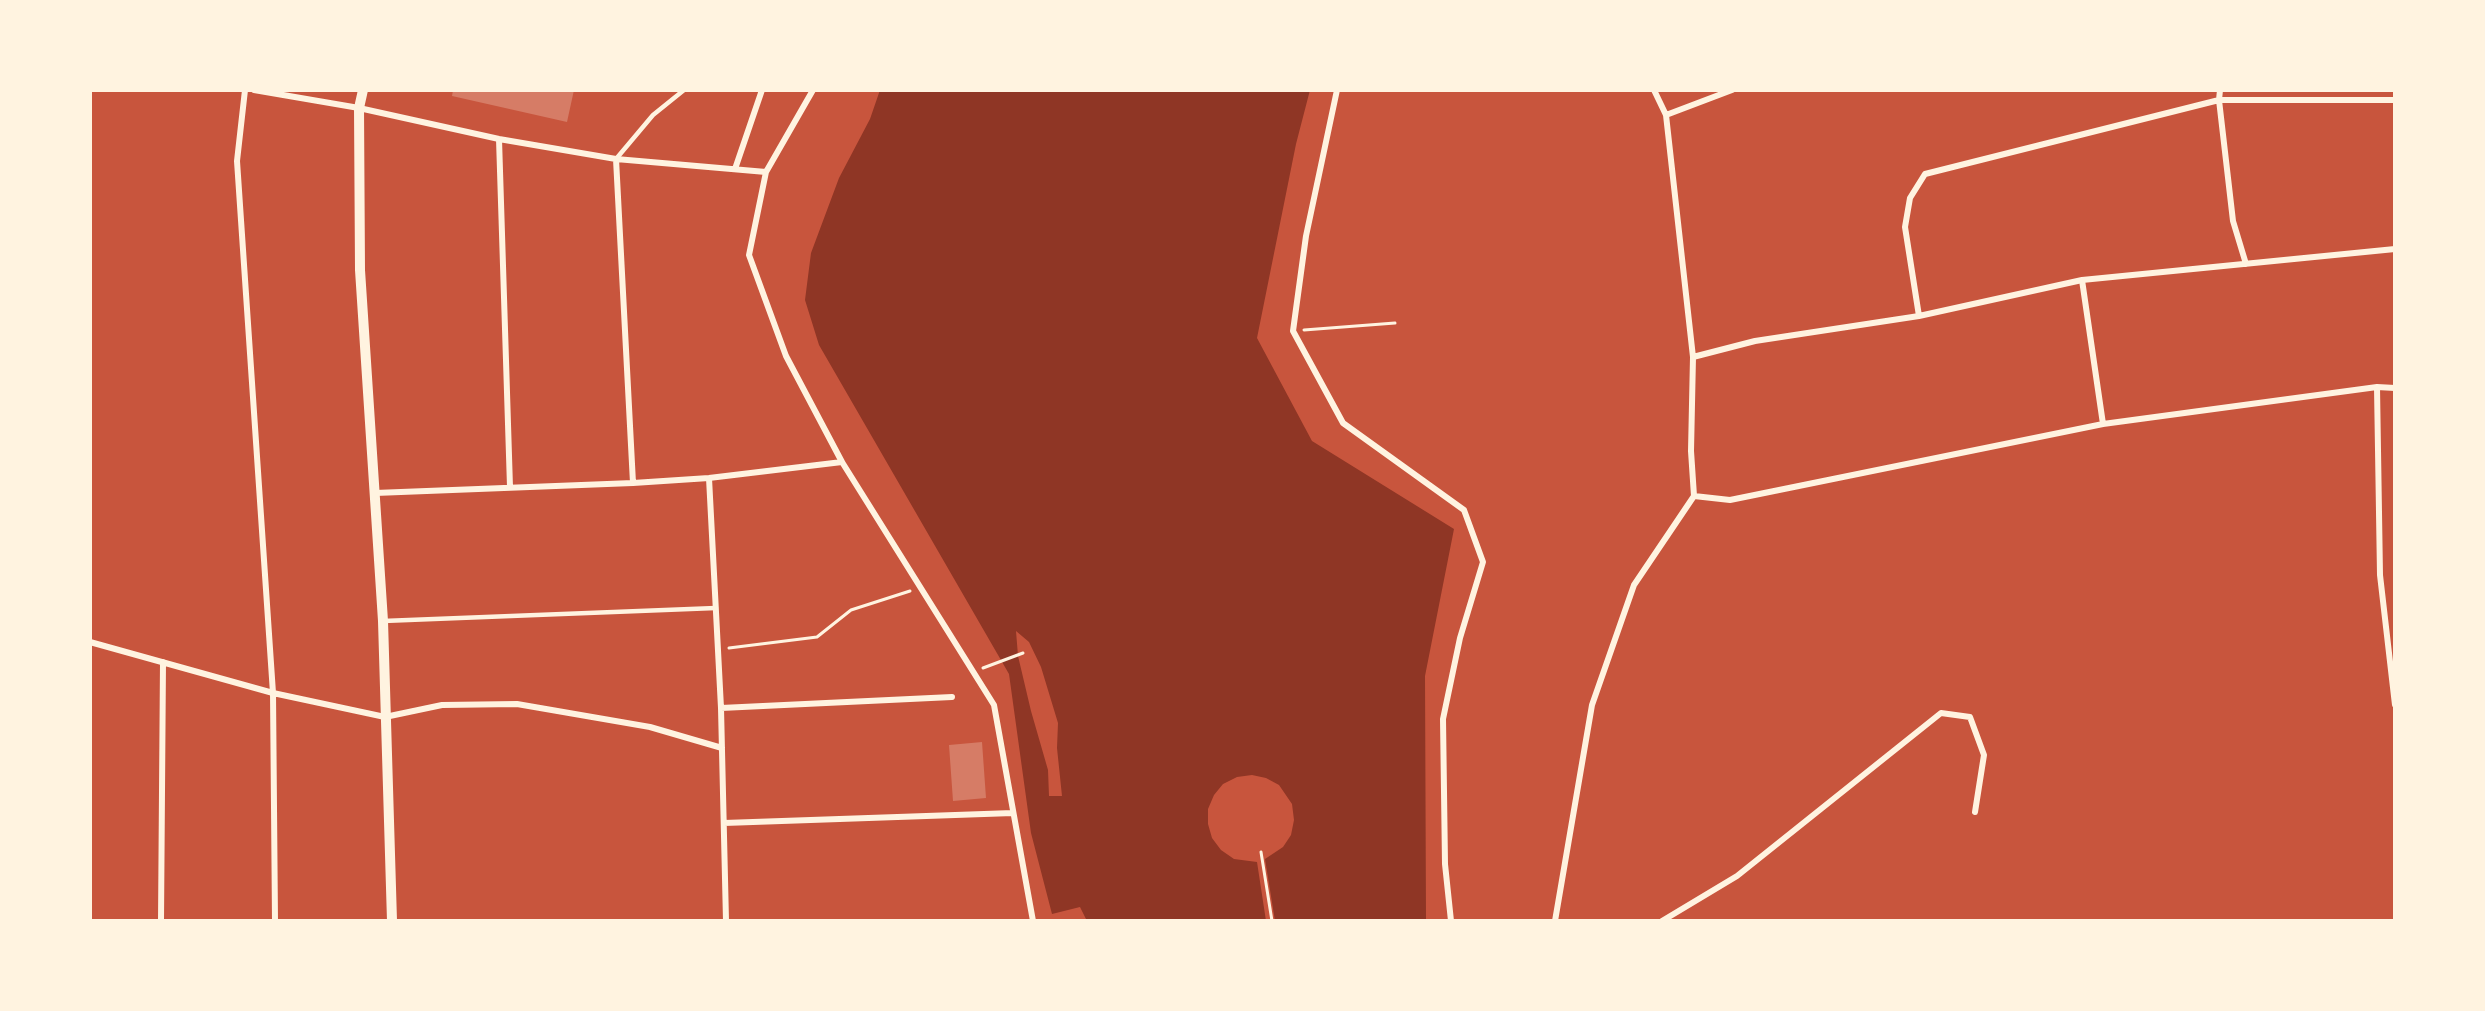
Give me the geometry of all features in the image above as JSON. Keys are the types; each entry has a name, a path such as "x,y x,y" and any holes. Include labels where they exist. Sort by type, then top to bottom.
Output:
{"street":[{"path":"245,90 237,160 273,693 275,921"},
{"path":"254,90 359,108 499,139 616,159 766,172"},
{"path":"363,90 359,108 360,270 383,621 392,921"},
{"path":"735,169 762,90"},
{"path":"813,90 766,172 749,255 786,356 842,462 994,705 1033,921"},
{"path":"1337,90 1306,236 1293,331 1343,423 1464,510 1483,562 1460,638 1443,719 1445,864 1451,921"},
{"path":"1555,921 1592,705 1634,585 1694,496 1691,451 1693,357 1666,116 1654,90"},
{"path":"1666,116 1732,90"},
{"path":"2220,90 2219,100 2233,221 2246,264"},
{"path":"1918,316 1905,227 1910,198 1925,174 2219,100 2395,100"},
{"path":"499,139 510,487"},
{"path":"616,159 633,483"},
{"path":"1693,357 1755,341 1918,316 2082,280 2395,249"},
{"path":"2082,280 2103,424"},
{"path":"1694,496 1730,500 2103,424 2378,387 2395,388"},
{"path":"2378,387 2380,575 2395,705"},
{"path":"375,493 709,478 842,462"},
{"path":"709,478 721,708 726,921"},
{"path":"90,642 273,693 385,717 442,705 517,704 650,727 722,748"},
{"path":"161,921 163,662"},
{"path":"721,708 952,697"},
{"path":"1662,921 1737,876 1941,713 1970,717 1984,756 1975,812"},
{"path":"724,822 1013,813"}],"lane":[{"path":"616,159 653,115 684,90"},
{"path":"383,621 716,609"}],"path":[{"path":"1293,331 1395,322"},
{"path":"718,649 817,637 851,610 921,588"},
{"path":"996,662 1021,653"},
{"path":"1261,852 1272,921"}],"shaded area":[{"path":"880,90 1310,90 1296,144 1257,338 1312,441 1454,529 1425,676 1426,921 1087,921 1080,907 1052,914 1031,833 1009,674 819,345 805,300 811,253 839,178 870,119","holes":["1016,631 1029,642 1041,667 1058,723 1057,748 1062,796 1049,796 1048,770 1018,656"]}],"pier":[{"path":"1252,775 1266,778 1279,785 1292,804 1294,820 1291,835 1283,847 1265,859 1275,921 1266,921 1257,862 1234,859 1221,850 1212,838 1208,824 1208,809 1214,795 1223,784 1237,777"}],"building":[{"path":"453,90 574,90 567,122 452,96"},
{"path":"982,742 986,798 953,801 949,745"}]}
